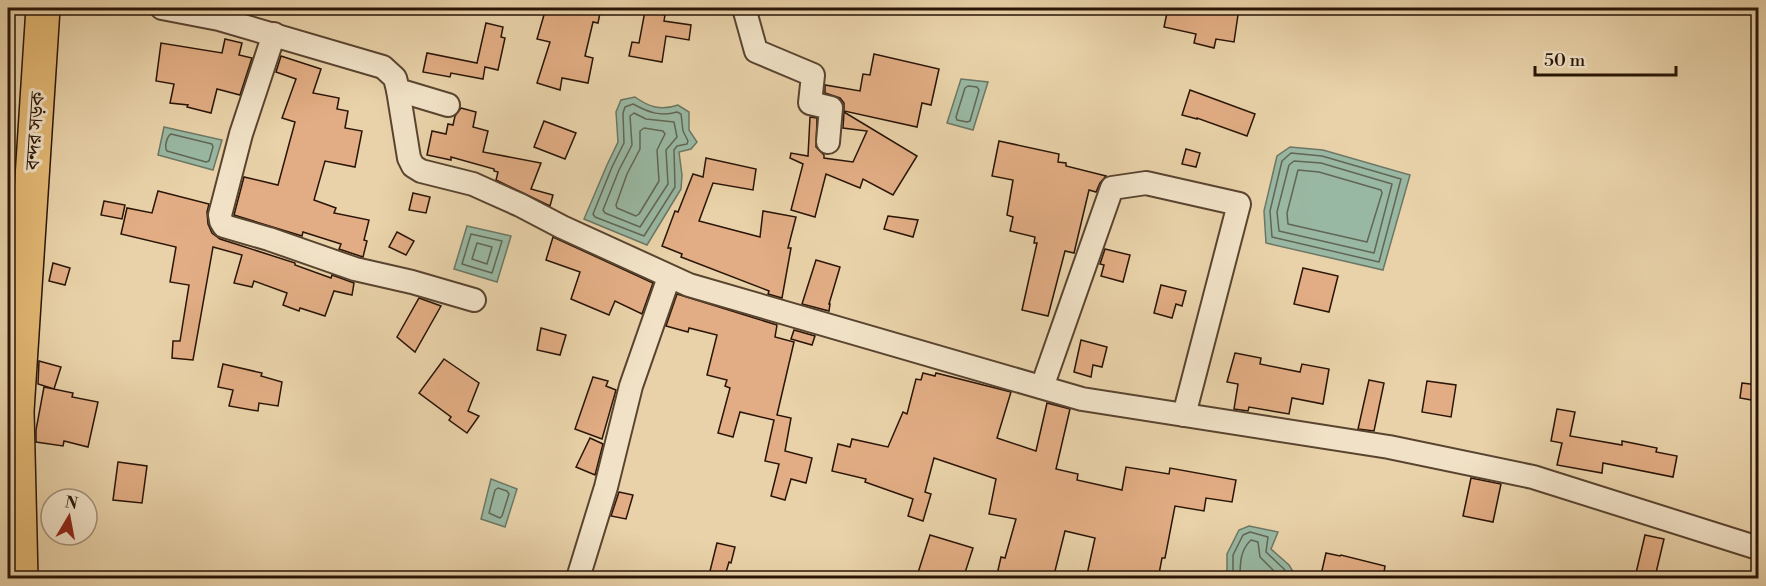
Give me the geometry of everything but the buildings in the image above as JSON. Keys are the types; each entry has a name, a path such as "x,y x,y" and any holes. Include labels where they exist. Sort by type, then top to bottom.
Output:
{"highway":[{"name":"বন্দর সড়ক","path":"21,579 17,411 44,8"}],"street":[{"path":"162,8 219,19 382,67 395,78 409,158 413,166 421,171 473,184 689,285 1082,399 1389,447 1533,477 1758,548"},
{"path":"744,8 756,51 813,75 810,103 831,108 828,142"},
{"path":"274,34 241,134 220,215 224,226 355,269 474,300"},
{"path":"398,90 448,105"},
{"path":"1042,387 1112,188 1146,183 1239,204 1184,415"},
{"path":"578,579 606,487 631,386 669,277"}],"water":[{"path":"961,79 988,82 973,130 947,123"},
{"path":"635,97 655,107 666,108 678,105 689,112 689,130 697,142 691,149 679,152 681,189 647,245 584,219 618,142 616,112 621,100"},
{"path":"164,127 222,140 213,170 158,155"},
{"path":"1290,147 1323,150 1410,175 1383,270 1266,243 1264,211 1277,156"},
{"path":"467,226 511,236 497,282 454,269"},
{"path":"491,479 517,489 505,527 481,519"},
{"path":"1249,526 1278,532 1271,549 1289,565 1297,578 1227,578 1227,554 1239,530"}]}
